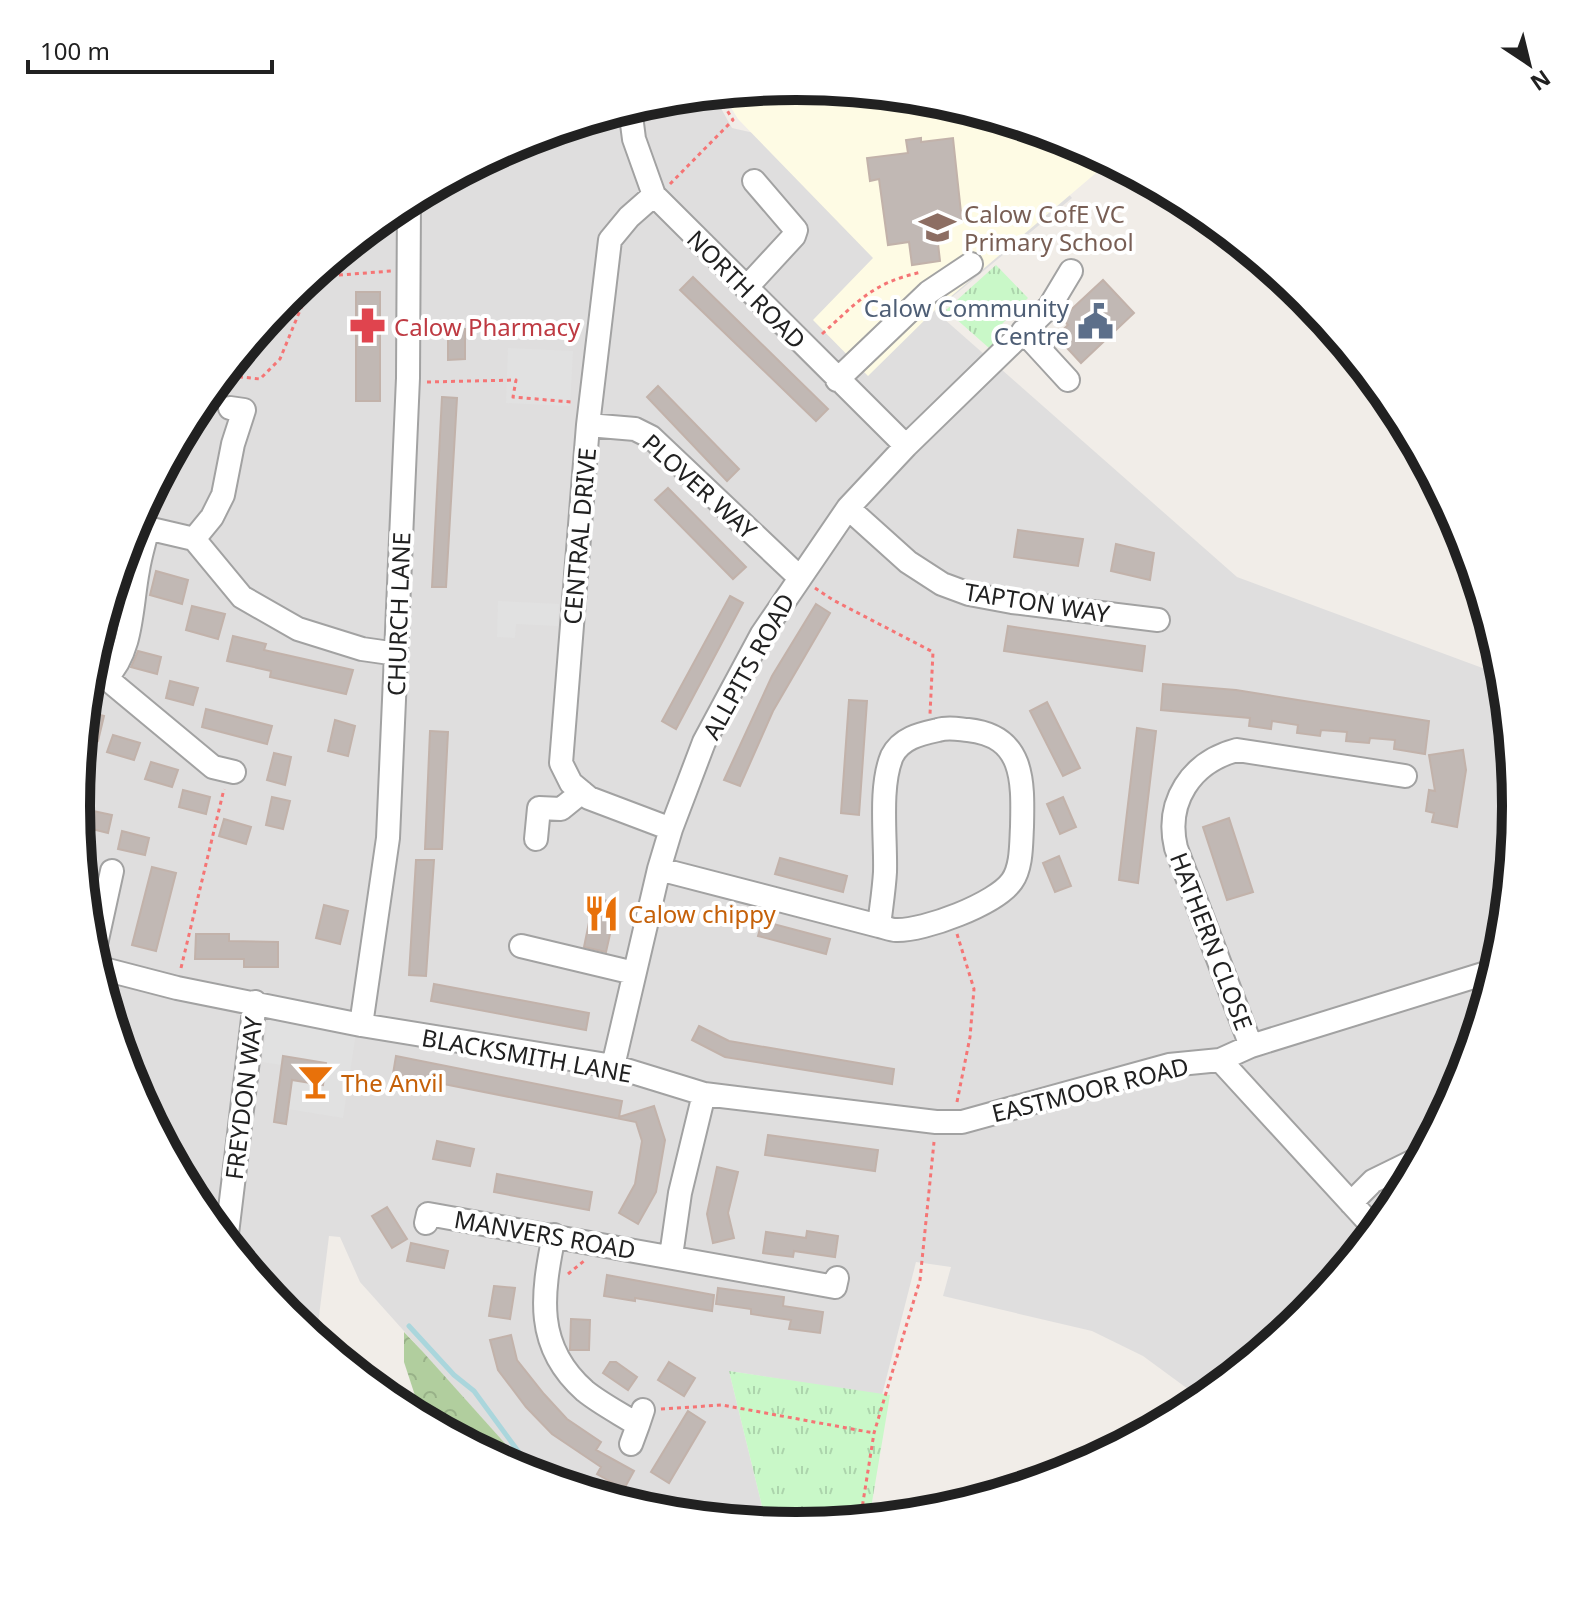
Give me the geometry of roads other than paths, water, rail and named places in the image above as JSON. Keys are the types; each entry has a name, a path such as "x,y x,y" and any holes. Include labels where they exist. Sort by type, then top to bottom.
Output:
{"street":[{"name":"NORTH ROAD","path":"632,120 634,139 654,195 906,446"},
{"path":"746,288 794,236 796,230 754,181"},
{"name":"CENTRAL DRIVE","path":"582,792 571,783 561,763 565,618 586,398 610,240 629,217 654,195"},
{"name":"CHURCH LANE","path":"361,1025 388,838 408,378 409,216"},
{"path":"837,380 929,292 971,264"},
{"name":"ALLPITS ROAD","path":"613,1066 671,829 704,742 762,634 848,508 906,446 1050,306 1071,271"},
{"path":"1019,335 1068,380"},
{"name":"PLOVER WAY","path":"586,398 651,437 799,577"},
{"path":"194,539 212,517 223,495 243,410"},
{"name":"TAPTON WAY","path":"848,508 908,562 942,584 969,594 1158,620"},
{"path":"148,528 194,539 242,597 298,629 362,649 397,654"},
{"path":"103,675 117,667 124,650 139,547"},
{"path":"102,681 213,767 234,771"},
{"path":"659,869 879,926 898,930 973,910 1013,880 1019,860 1020,771 1009,749 994,735 946,728 905,740 893,756 886,789 885,875 879,926"},
{"name":"HATHERN CLOSE","path":"1251,1046 1176,848 1174,815 1179,793 1203,765 1237,750 1405,776"},
{"path":"536,839 539,808 561,809 582,792 589,798 671,829"},
{"path":"100,924 112,871"},
{"path":"521,946 634,973"},
{"name":"BLACKSMITH LANE","path":"110,971 177,988 361,1025 613,1066 704,1094 951,1122"},
{"name":"EASTMOOR ROAD","path":"951,1122 1169,1065 1220,1060 1251,1046 1482,974"},
{"name":"FREYDON WAY","path":"228,1226 255,1002"},
{"path":"1220,1060 1368,1221"},
{"path":"671,1256 680,1193 704,1094"},
{"path":"1351,1203 1373,1181 1406,1164"},
{"name":"MANVERS ROAD","path":"428,1213 835,1287 837,1278"},
{"path":"554,1235 544,1310 552,1350 585,1390 637,1427"}],"waterway":[{"path":"409,1326 454,1375 474,1391 523,1458"}],"place":[{"name":"Calow CofE VC Primary School","path":"938,227"},
{"name":"Calow Community Centre","path":"1095,321"},
{"name":"Calow Pharmacy","path":"368,326"},
{"name":"Calow chippy","path":"602,913"},
{"name":"The Anvil","path":"315,1082"}]}
